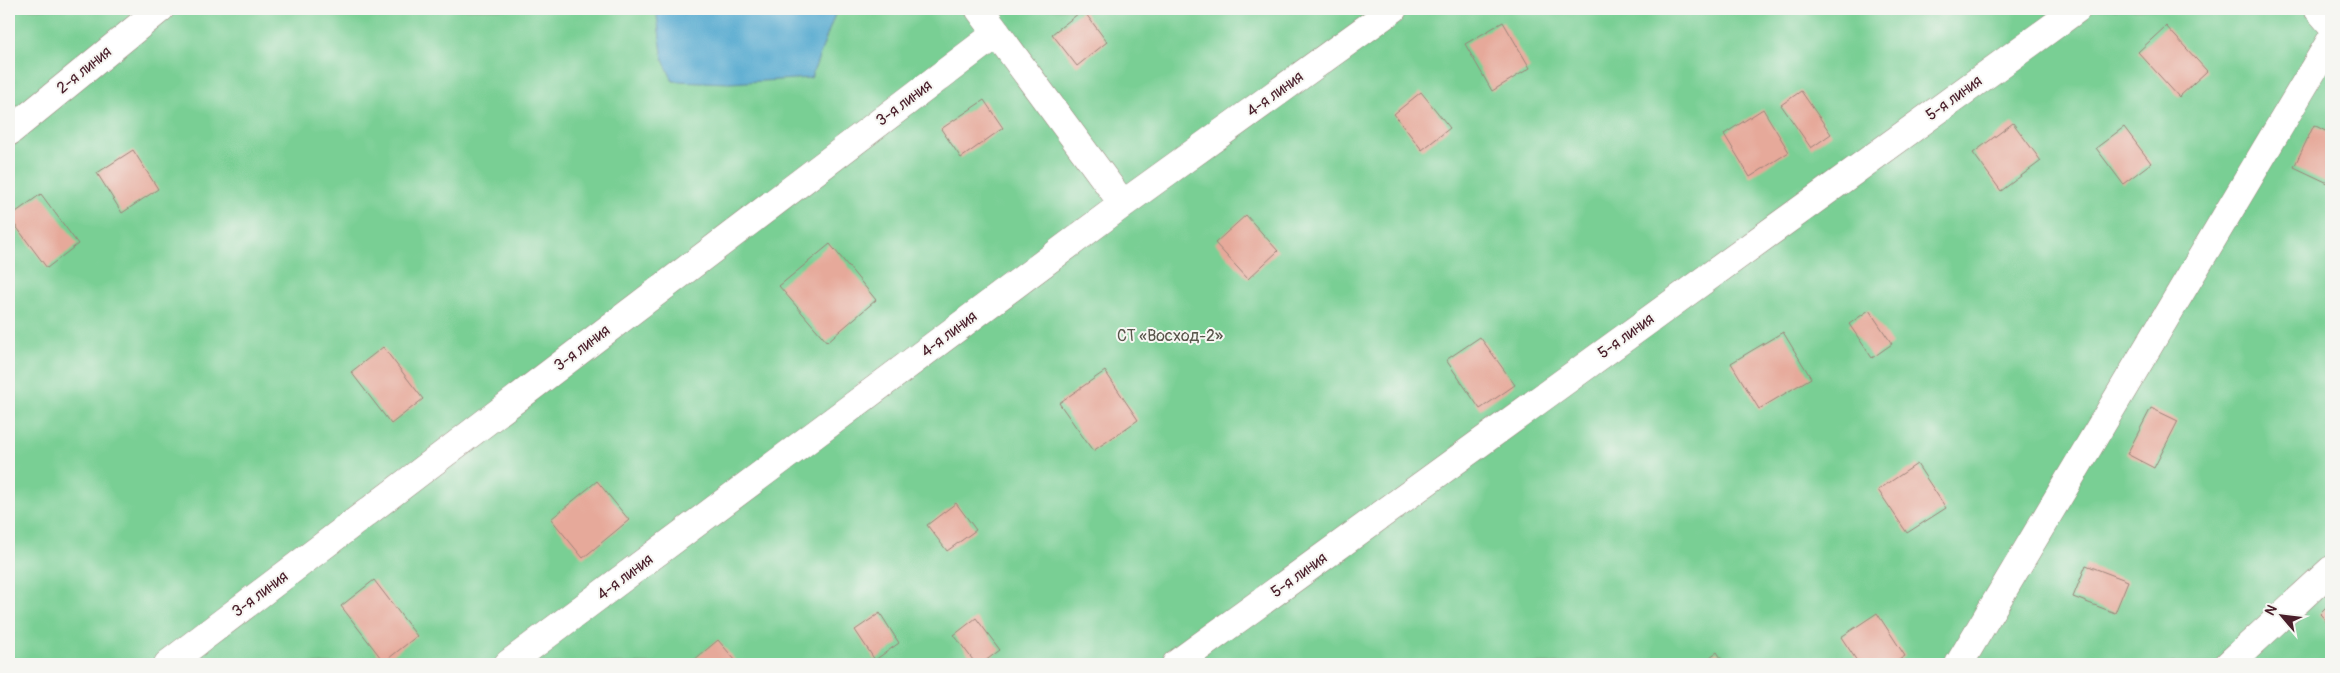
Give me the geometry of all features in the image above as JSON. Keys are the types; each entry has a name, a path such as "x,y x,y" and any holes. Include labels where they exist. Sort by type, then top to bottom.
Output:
{"street":[{"name":"2-я линия","path":"9,132 160,9"},
{"path":"979,9 1123,204"},
{"name":"4-я линия","path":"508,664 1123,204 1393,9"},
{"name":"5-я линия","path":"1176,664 2077,9"},
{"path":"2318,9 2331,24"},
{"name":"3-я линия","path":"168,664 997,33"},
{"path":"1959,664 2331,40"},
{"path":"2229,664 2331,570"}],"green space":[{"name":"СТ «Восход-2»","path":"9,9 2331,9 2331,664 9,664"}],"water":[{"path":"656,9 837,9 811,78 730,83 673,81 663,60"}],"building":[{"path":"1083,10 1107,42 1077,66 1052,34"},
{"path":"1503,22 1530,68 1492,91 1465,44"},
{"path":"2166,26 2207,71 2179,97 2138,52"},
{"path":"1801,91 1831,134 1811,148 1781,105"},
{"path":"1421,92 1450,128 1422,150 1394,114"},
{"path":"984,100 1003,128 961,158 941,129"},
{"path":"1763,109 1789,152 1750,177 1724,134"},
{"path":"2013,123 2041,161 2001,191 1973,153"},
{"path":"2314,125 2331,134 2330,184 2294,167"},
{"path":"2124,127 2151,163 2123,184 2096,148"},
{"path":"133,150 158,189 122,213 97,173"},
{"path":"41,194 78,244 47,268 9,217"},
{"path":"1246,215 1278,251 1248,279 1215,243"},
{"path":"830,244 876,300 827,342 779,286"},
{"path":"1869,310 1892,344 1872,358 1849,324"},
{"path":"1783,332 1811,378 1759,409 1731,363"},
{"path":"1480,337 1515,385 1480,409 1446,360"},
{"path":"383,347 423,399 391,424 351,372"},
{"path":"1105,371 1138,420 1093,451 1059,403"},
{"path":"2151,408 2178,421 2154,468 2127,454"},
{"path":"1917,464 1946,508 1907,533 1878,490"},
{"path":"597,481 629,520 583,558 551,519"},
{"path":"956,503 976,530 947,551 927,525"},
{"path":"2086,565 2128,581 2115,613 2073,597"},
{"path":"374,580 417,636 384,662 341,606"},
{"path":"2331,603 2331,626 2320,614"},
{"path":"880,613 899,643 875,660 855,630"},
{"path":"1877,613 1905,656 1893,664 1859,664 1841,637"},
{"path":"976,618 1000,650 981,664 976,664 954,635"},
{"path":"718,640 735,660 730,664 698,664 694,660"},
{"path":"1717,652 1725,664 1700,664"}]}
